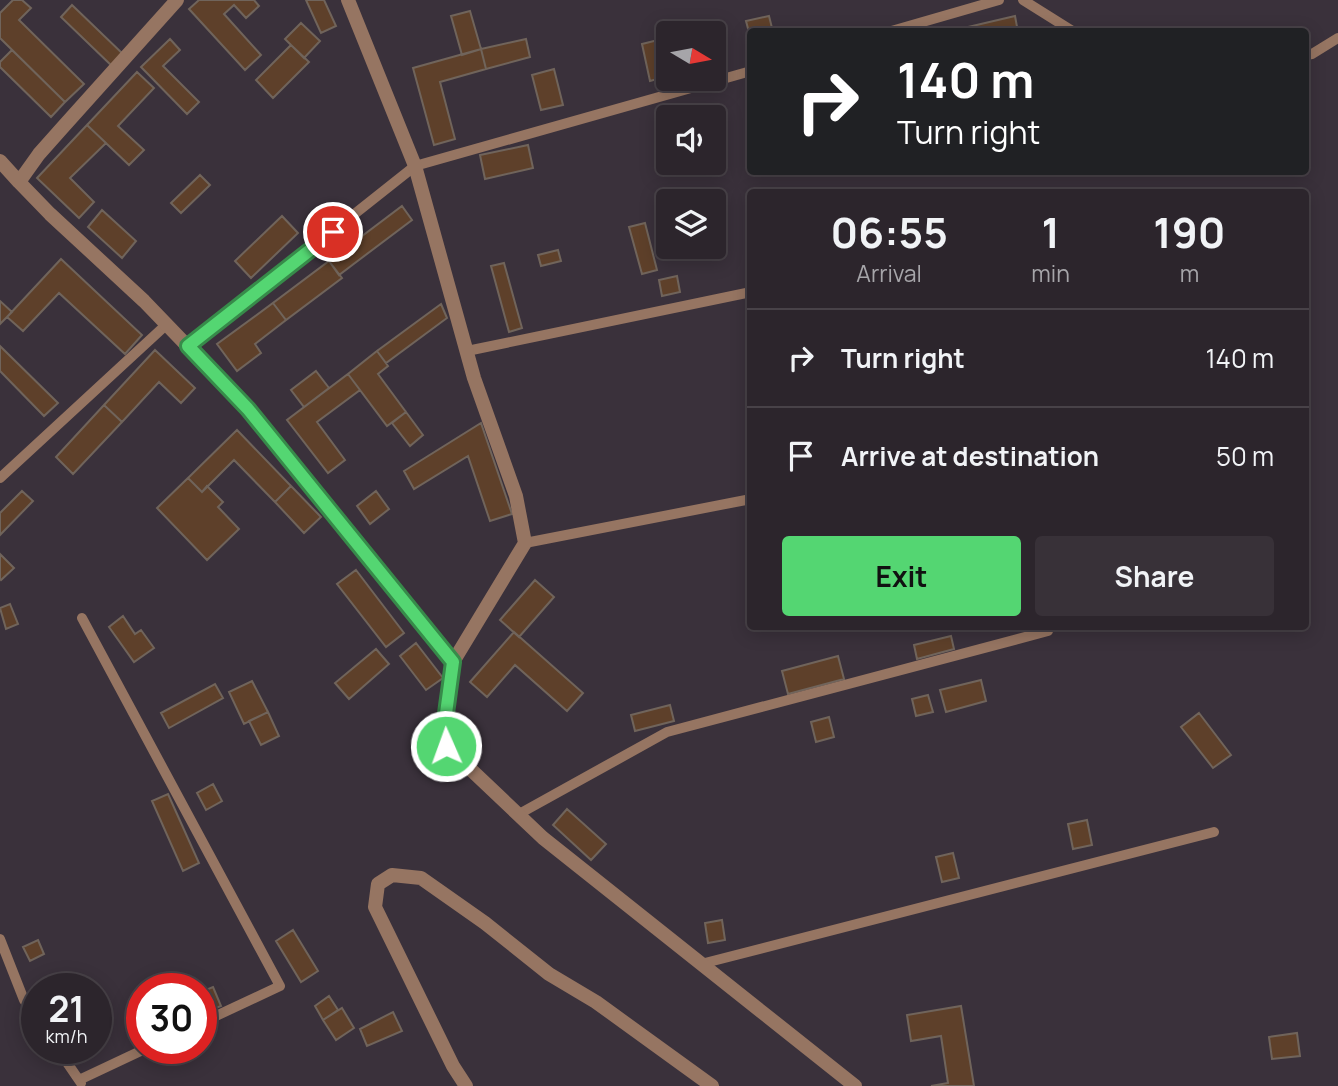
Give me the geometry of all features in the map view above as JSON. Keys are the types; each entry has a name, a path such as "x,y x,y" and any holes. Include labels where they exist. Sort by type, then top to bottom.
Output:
{"street":[{"path":"19,182 38,154 177,0"},
{"path":"348,0 415,166 467,351 516,496 525,543 453,662 444,728 446,746 543,838 855,1086"},
{"path":"0,161 50,214 167,324 248,409 453,662"},
{"path":"466,1086 453,1066 374,906 379,884 391,875 421,878 485,923 549,974 596,1002 712,1086"}],"lane":[{"path":"902,28 999,0"},
{"path":"1023,0 1068,28"},
{"path":"1309,54 1338,38"},
{"path":"188,346 415,166 747,72"},
{"path":"467,351 747,293"},
{"path":"0,478 167,324"},
{"path":"525,543 747,500"},
{"path":"82,618 280,986 217,1016"},
{"path":"519,814 667,732 1048,631"},
{"path":"701,964 1213,832"},
{"path":"0,939 21,992"},
{"path":"68,1064 81,1083 126,1059"}],"building":[{"path":"13,0 22,0 31,8 19,20 84,84 65,102 0,38 0,13"},
{"path":"199,0 254,0 259,6 246,18 234,5 224,14 261,55 245,70 189,9"},
{"path":"306,0 324,0 336,26 321,33"},
{"path":"72,5 124,55 113,67 61,17"},
{"path":"470,11 481,49 462,55 451,16"},
{"path":"769,16 772,28 748,28 746,21"},
{"path":"1015,16 1017,28 968,28"},
{"path":"301,23 320,41 304,58 285,39"},
{"path":"170,39 180,50 163,66 199,102 187,114 141,67"},
{"path":"526,39 530,57 486,69 481,49"},
{"path":"656,40 656,79 650,81 642,44"},
{"path":"291,45 309,62 273,98 256,80"},
{"path":"481,49 486,69 440,82 455,139 434,145 413,68"},
{"path":"12,50 65,102 51,117 0,67 0,62"},
{"path":"554,69 563,105 541,110 532,75"},
{"path":"137,72 154,88 118,126 144,150 129,165 87,125"},
{"path":"87,125 106,143 70,178 94,202 79,218 37,178"},
{"path":"528,145 533,168 485,179 480,155"},
{"path":"200,175 210,185 181,213 171,203"},
{"path":"402,206 412,220 339,275 329,261"},
{"path":"102,210 136,241 122,258 88,227"},
{"path":"282,216 298,233 251,278 235,261"},
{"path":"645,223 657,270 642,274 629,227"},
{"path":"558,250 561,261 541,266 538,255"},
{"path":"61,259 142,335 125,354 59,293 23,331 7,317"},
{"path":"329,261 342,278 286,320 273,303"},
{"path":"504,263 522,328 509,332 491,266"},
{"path":"677,276 680,292 662,296 659,280"},
{"path":"0,301 12,312 0,324"},
{"path":"273,303 286,320 255,344 261,353 237,371 217,344"},
{"path":"441,304 447,318 386,363 377,351"},
{"path":"0,346 58,403 44,416 0,371"},
{"path":"155,350 195,388 181,403 159,382 122,422 104,405"},
{"path":"377,351 388,366 378,374 406,412 387,426 348,374"},
{"path":"316,371 329,388 304,407 291,390"},
{"path":"348,374 360,390 317,422 345,460 328,473 287,420"},
{"path":"104,405 122,422 73,474 56,457"},
{"path":"406,412 423,435 410,446 392,423"},
{"path":"481,423 512,514 490,521 468,456 414,489 404,471"},
{"path":"237,430 291,486 275,502 234,460 202,492 188,478"},
{"path":"188,478 202,492 207,486 223,502 218,507 239,529 207,560 157,508"},
{"path":"291,486 321,517 304,533 275,502"},
{"path":"22,491 33,501 0,535 0,513"},
{"path":"376,491 389,509 370,524 357,506"},
{"path":"0,554 14,568 1,580 0,579"},
{"path":"356,570 404,633 386,647 337,584"},
{"path":"535,580 554,597 519,637 500,620"},
{"path":"10,604 18,624 6,629 0,608"},
{"path":"123,616 135,634 141,630 154,648 134,662 109,627"},
{"path":"514,632 583,693 567,711 515,665 487,697 470,682"},
{"path":"951,636 954,649 917,659 914,645"},
{"path":"416,643 443,678 426,690 400,656"},
{"path":"376,649 389,664 349,699 335,683"},
{"path":"838,656 844,679 788,694 782,671"},
{"path":"981,680 986,701 946,712 940,690"},
{"path":"252,681 268,712 244,724 229,692"},
{"path":"215,684 223,698 169,728 161,713"},
{"path":"928,695 933,712 916,716 912,699"},
{"path":"670,705 674,721 635,731 631,715"},
{"path":"268,712 279,736 261,745 249,721"},
{"path":"1199,713 1231,755 1213,768 1181,727"},
{"path":"829,717 834,737 816,742 811,722"},
{"path":"213,784 222,801 206,810 197,793"},
{"path":"168,794 199,863 183,871 152,801"},
{"path":"567,809 606,844 591,860 553,825"},
{"path":"1087,820 1092,845 1073,849 1068,824"},
{"path":"953,853 959,878 942,882 936,857"},
{"path":"722,920 725,940 708,943 705,923"},
{"path":"293,930 318,971 301,982 276,941"},
{"path":"38,940 44,954 30,961 23,947"},
{"path":"329,996 338,1010 323,1020 315,1006"},
{"path":"961,1006 974,1086 931,1086 948,1083 941,1036 911,1041 907,1015"},
{"path":"342,1008 354,1028 336,1040 323,1020"},
{"path":"393,1012 402,1031 367,1046 360,1029"},
{"path":"1297,1033 1300,1056 1272,1059 1269,1037"}],"route":[{"path":"333,232 188,346 248,409 453,662 444,728 446,746"}]}
